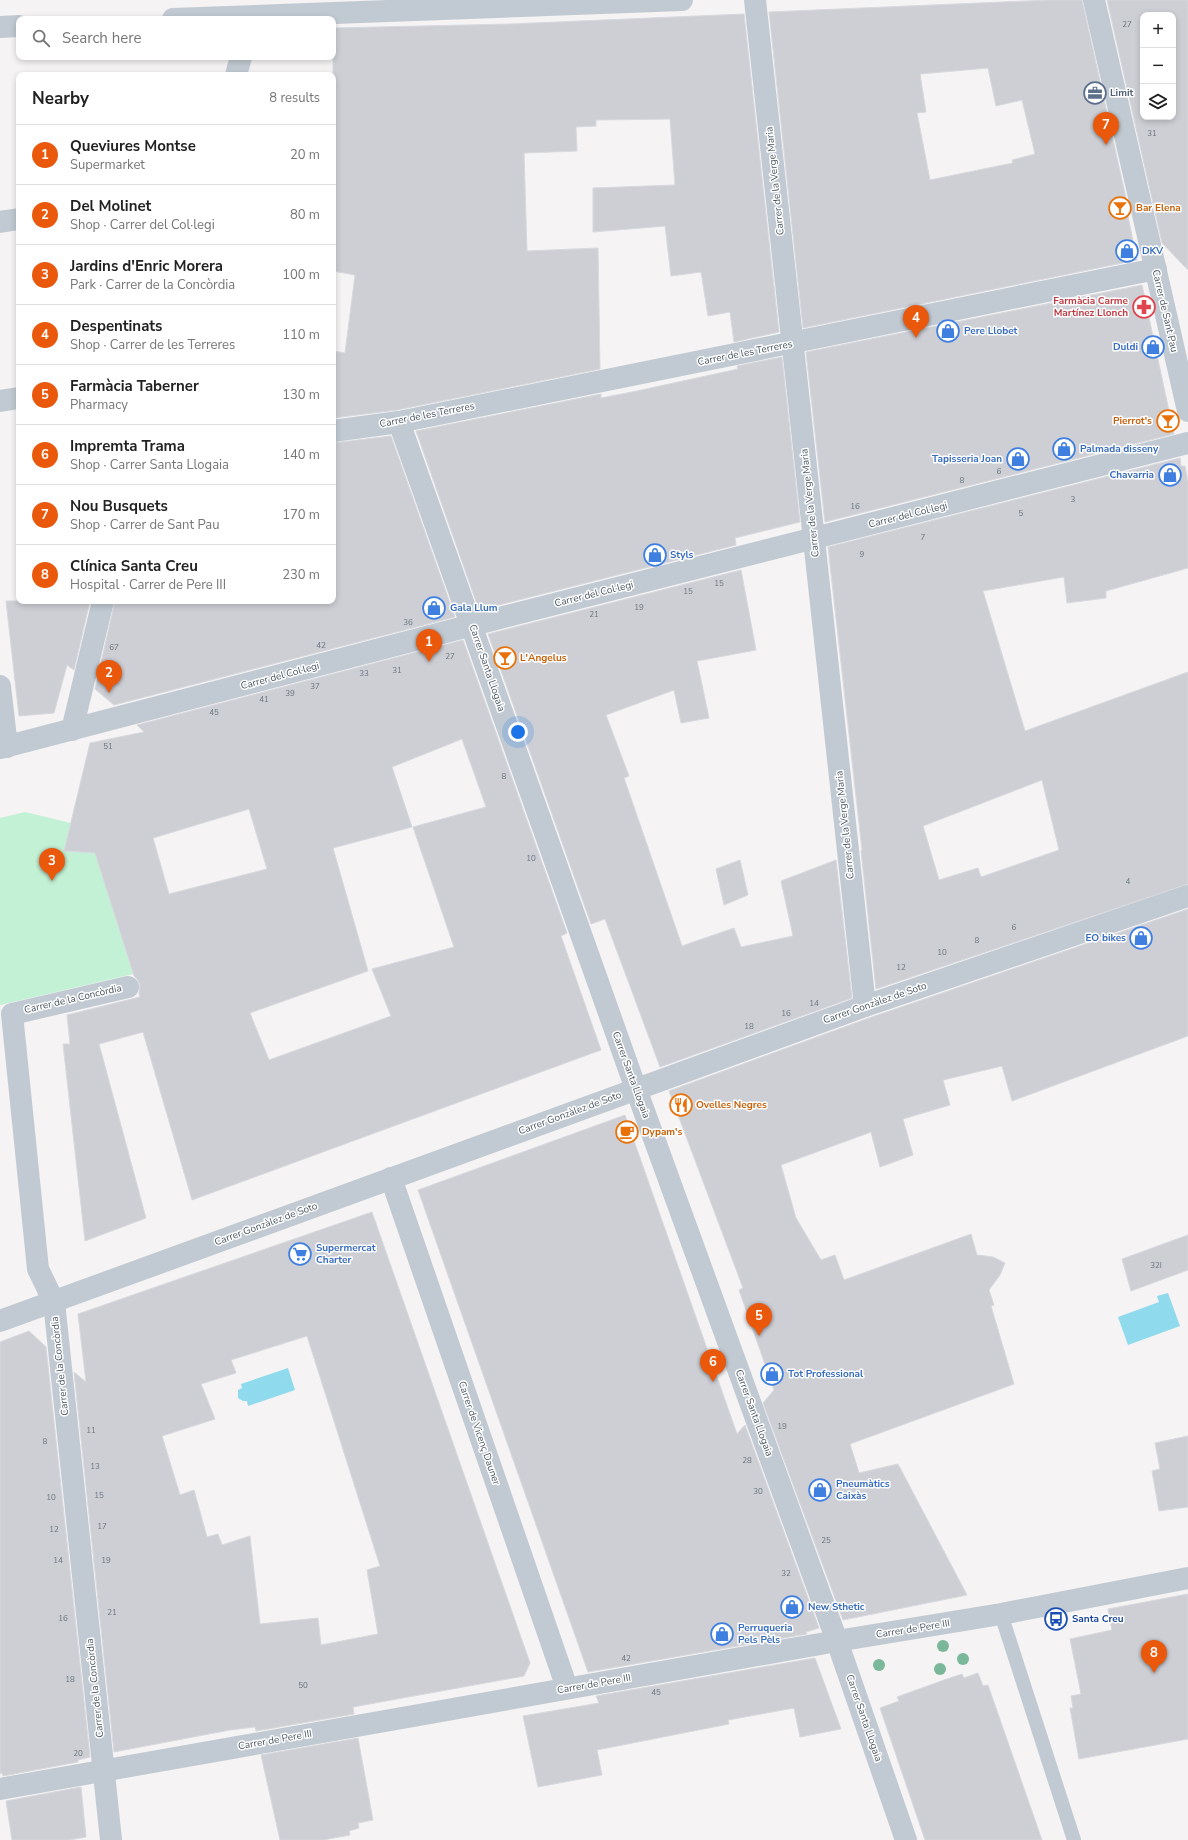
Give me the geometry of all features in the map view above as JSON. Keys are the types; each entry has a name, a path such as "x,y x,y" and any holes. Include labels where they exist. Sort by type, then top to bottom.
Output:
{"street":[{"path":"207,16 252,12 682,0"},
{"name":"Carrer de la Verge Maria","path":"755,0 865,1006"},
{"name":"Carrer de Sant Pau","path":"1094,0 1188,411"},
{"path":"0,27 16,26"},
{"path":"237,72 240,60"},
{"path":"0,222 16,219"},
{"name":"Carrer de les Terreres","path":"336,431 399,422 1156,269"},
{"path":"0,401 16,398"},
{"name":"Carrer Santa Llogaia","path":"399,422 636,1089 837,1641 906,1840"},
{"name":"Carrer del Col·legi","path":"4,747 471,625 1188,443"},
{"path":"72,730 102,604"},
{"path":"0,686 4,747"},
{"name":"Carrer Gonzàlez de Soto","path":"0,1321 865,1006 1188,896"},
{"name":"Carrer de la Concòrdia","path":"111,1840 54,1302 38,1269 12,1014 128,987"},
{"name":"Carrer de Vicenç Dauner","path":"391,1178 567,1688"},
{"name":"Carrer de Pere III","path":"0,1789 567,1688 1001,1614 1188,1578"}],"lane":[{"path":"1001,1614 1074,1840"}],"green space":[{"path":"25,812 71,823 64,851 95,853 133,974 0,1005 0,818"}],"water":[{"path":"1168,1293 1180,1326 1128,1345 1118,1317 1159,1302 1157,1296"},
{"path":"288,1368 295,1390 248,1406 247,1401 243,1401 238,1398 238,1390 242,1388 241,1384"}],"building":[{"path":"1049,0 1082,0 1128,207 1125,202 1137,260 803,328 769,12","holes":["988,68 996,106 1022,100 1035,154 1012,160 1013,163 930,180 917,113 926,112 920,74"]},
{"path":"1107,0 1188,0 1188,270 1162,243"},
{"path":"744,14 779,332 734,342 730,312 708,316 701,272 671,276 665,226 593,232 593,188 675,185 670,119 596,120 596,126 576,127 577,151 524,153 527,251 598,248 600,369 397,410 336,418 336,352 345,353 355,275 336,272 336,72 333,72 333,60 336,60 336,28 510,24"},
{"path":"1142,285 1174,434 825,522 806,352"},
{"path":"782,357 800,522 735,538 736,545 479,610 416,431 601,394 601,398 637,391 738,369 737,366"},
{"path":"391,436 455,617 114,705 95,689 114,604 336,604 336,443"},
{"path":"1180,458 1181,466 1185,466 1188,481 1188,568 1106,591 1106,598 1067,603 1064,577 983,591 1025,731 1188,672 1188,884 876,989 828,547","holes":["1042,780 1059,850 981,877 978,868 939,880 923,826"]},
{"path":"741,570 756,650 697,661 709,718 681,723 674,690 606,715 629,776 624,778 682,946 734,928 741,947 793,936 781,881 836,860 852,998 660,1067 605,919 591,924 488,634"},
{"path":"6,601 16,601 16,604 89,604 74,670 67,665 54,713 19,716"},
{"path":"463,640 567,933 561,936 601,1050 192,1200 143,1032 99,1044 146,1218 85,1241 63,1044 70,1044 67,1015 140,997 140,985 134,976 95,853 64,851 90,743 144,732 137,725","holes":["462,739 486,807 413,827 454,947 372,969 391,1016 269,1060 250,1013 368,971 333,848 412,827 392,767","249,809 267,869 169,894 153,838"]},
{"path":"740,860 748,895 724,905 716,869"},
{"path":"1188,909 1188,1036 1012,1101 1002,1066 943,1080 950,1105 903,1119 913,1155 880,1167 871,1132 781,1165 796,1218 821,1260 835,1255 844,1280 971,1234 977,1255 993,1257 1005,1263 1000,1275 989,1290 994,1305 991,1306 1014,1384 850,1444 859,1473 898,1464 967,1595 843,1620 763,1403 774,1390 739,1290 743,1288 669,1091 869,1018"},
{"path":"625,1115 737,1434 745,1425 819,1628 806,1632 807,1634 588,1672 418,1190"},
{"path":"372,1212 530,1663 524,1676 353,1707 354,1714 256,1731 255,1727 230,1730 114,1752 74,1372 86,1382 78,1314","holes":["307,1336 380,1566 367,1570 378,1634 321,1645 318,1618 260,1624 250,1536 222,1545 218,1534 207,1537 194,1490 180,1495 162,1436 215,1419 201,1384 236,1373 231,1360"]},
{"path":"1188,1235 1188,1270 1131,1291 1122,1259"},
{"path":"29,1331 46,1347 90,1757 78,1760 78,1762 3,1776 2,1773 0,1774 0,1342"},
{"path":"1188,1436 1188,1507 1159,1511 1152,1471 1160,1469 1155,1443"},
{"path":"1188,1594 1188,1739 1079,1759 1070,1708 1073,1708 1071,1696 1081,1694 1070,1639 1112,1630 1108,1609"},
{"path":"815,1658 841,1729 800,1737 794,1708 728,1720 729,1724 597,1750 602,1775 538,1787 523,1716 599,1703 596,1696"},
{"path":"978,1673 983,1686 988,1685 1042,1840 925,1840 880,1708 899,1701 897,1697 944,1680 962,1674 964,1678"},
{"path":"358,1738 373,1820 358,1823 359,1828 349,1831 350,1835 323,1840 280,1840 261,1755"},
{"path":"81,1787 86,1837 69,1840 12,1840 6,1801"}],"place":[{"name":"Limit","path":"1095,93"},
{"name":"Nou Busquets","path":"1106,145"},
{"name":"Bar Elena","path":"1120,208"},
{"name":"DKV","path":"1127,251"},
{"name":"Farmàcia Carme Martínez Llonch","path":"1144,307"},
{"name":"Pere Llobet","path":"948,331"},
{"name":"Despentinats","path":"916,338"},
{"name":"Duldi","path":"1153,347"},
{"name":"Pierrot's","path":"1168,421"},
{"name":"Palmada disseny","path":"1064,449"},
{"name":"Tapisseria Joan","path":"1018,459"},
{"name":"Chavarria","path":"1170,475"},
{"name":"Styls","path":"655,555"},
{"name":"Gala Llum","path":"434,608"},
{"name":"L'Angelus","path":"505,658"},
{"name":"Queviures Montse","path":"429,662"},
{"name":"Del Molinet","path":"109,693"},
{"name":"Jardins d'Enric Morera","path":"52,881"},
{"name":"EO bikes","path":"1141,938"},
{"name":"Ovelles Negres","path":"681,1105"},
{"name":"Dypam's","path":"627,1132"},
{"name":"Supermercat Charter","path":"300,1254"},
{"name":"Farmàcia Taberner","path":"759,1336"},
{"name":"Tot Professional","path":"772,1374"},
{"name":"Impremta Trama","path":"713,1382"},
{"name":"Pneumàtics Caixàs","path":"820,1490"},
{"name":"New Sthetic","path":"792,1607"},
{"name":"Santa Creu","path":"1056,1619"},
{"name":"Perruqueria Pels Pèls","path":"722,1634"},
{"name":"Clínica Santa Creu","path":"1154,1673"}]}
